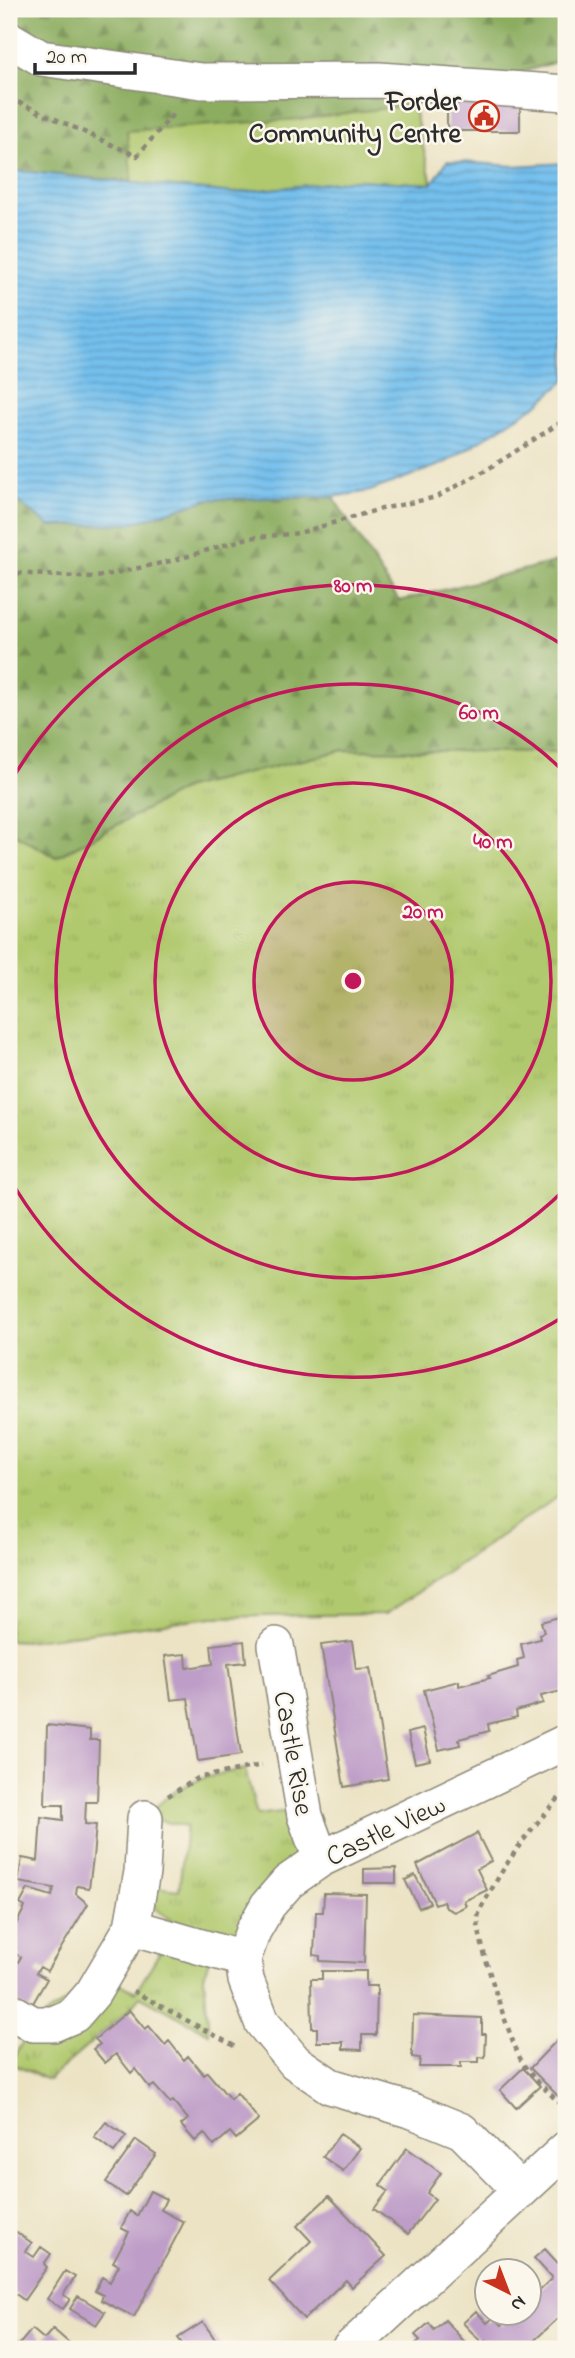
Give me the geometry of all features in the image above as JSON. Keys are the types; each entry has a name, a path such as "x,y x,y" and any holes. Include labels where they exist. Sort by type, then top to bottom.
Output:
{"street":[{"path":"9,39 41,58 201,81 379,79 566,93"},
{"name":"Castle Rise","path":"276,1645 305,1816 321,1859"},
{"name":"Castle View","path":"243,1959 253,1931 268,1905 288,1882 321,1859 566,1742"},
{"path":"9,2010 33,2024 53,2024 74,2015 104,1976 132,1927 142,1872 145,1818"},
{"path":"132,1927 243,1959 246,1980 262,2022 295,2062 330,2086 413,2111 462,2131 520,2190"},
{"path":"349,2349 566,2149"}],"path":[{"path":"9,98 137,156 201,81"},
{"path":"9,569 14,573 93,578 175,560 248,538 299,533 377,510 438,497 488,469 566,419"},
{"path":"145,1818 162,1799 198,1778 295,1758"},
{"path":"566,1791 531,1828 500,1871 478,1918 487,1958 517,2051 524,2064 566,2109"},
{"path":"104,1976 237,2048"}],"green space":[{"path":"9,9 566,9 566,59 413,105 300,119 128,131 132,182 9,170"},
{"path":"413,105 432,184 359,180 233,193 132,183 127,131 300,119"},
{"path":"9,495 50,526 133,523 208,499 333,497 399,601 566,559 566,752 344,750 186,788 56,857 9,831"},
{"path":"344,750 566,752 566,1491 386,1614 212,1617 25,1641 9,1640 9,831 56,857 186,788"},
{"path":"245,1769 257,1815 303,1809 321,1859 253,1931 211,1951 204,1977 209,2033 140,1996 129,2010 48,2080 10,2063 33,2024 104,1976 136,1992 168,1938 172,1921 157,1910 150,1898 153,1887 179,1890 186,1826 145,1818 168,1796 190,1783"}],"water":[{"path":"447,161 514,166 566,163 566,380 538,404 445,463 370,491 333,497 208,499 133,523 50,526 9,495 9,170 233,193 355,180 432,184"}],"building":[{"name":"Forder Community Centre","path":"447,101 520,102 520,131 447,131"},
{"path":"562,1616 566,1624 566,1690 541,1696 543,1703 516,1711 517,1717 488,1724 489,1731 459,1739 460,1745 439,1750 424,1690 459,1681 459,1686 518,1667 517,1660 524,1658 521,1644 540,1639 539,1634 544,1632 541,1622"},
{"path":"244,1641 246,1662 228,1664 241,1755 198,1761 188,1698 171,1700 165,1656 186,1654 187,1668 213,1664 211,1645"},
{"path":"352,1641 356,1669 370,1668 388,1779 344,1787 321,1645"},
{"path":"47,1725 90,1730 90,1740 99,1740 97,1802 86,1802 85,1824 96,1825 89,1888 77,1886 76,1894 88,1904 47,1971 40,1967 36,1973 47,1979 29,2010 9,1998 9,1957 18,1962 21,1957 9,1950 9,1930 12,1932 25,1907 20,1904 28,1889 52,1896 54,1888 18,1882 22,1858 38,1861 41,1817 63,1820 63,1805 45,1805"},
{"path":"423,1729 430,1760 415,1763 408,1733"},
{"path":"477,1833 491,1861 477,1869 487,1890 464,1901 466,1906 454,1912 446,1908 443,1901 435,1904 417,1865"},
{"path":"396,1868 396,1883 364,1883 364,1869"},
{"path":"415,1875 430,1903 419,1908 405,1880"},
{"path":"324,1893 366,1894 364,1963 320,1961 320,1956 314,1955 316,1912 323,1912"},
{"path":"322,1971 366,1971 366,1986 377,1986 376,2035 362,2035 362,2050 343,2049 343,2042 317,2042 317,2028 312,2028 311,1979 322,1979"},
{"path":"129,2010 145,2029 149,2026 165,2045 169,2041 184,2060 188,2056 204,2075 207,2072 230,2099 237,2093 259,2120 236,2139 230,2132 214,2146 204,2133 195,2141 181,2125 188,2119 173,2101 170,2103 154,2085 150,2088 135,2069 131,2073 116,2054 105,2063 93,2049 100,2044 95,2039"},
{"path":"413,2015 482,2018 482,2034 486,2034 485,2058 479,2057 479,2062 461,2062 461,2067 419,2067 420,2058 412,2057"},
{"path":"559,2038 566,2046 566,2104 530,2068"},
{"path":"523,2068 540,2086 516,2108 500,2090"},
{"path":"106,2122 126,2136 114,2152 94,2137"},
{"path":"340,2134 360,2148 343,2171 323,2157"},
{"path":"136,2140 156,2154 126,2196 106,2182"},
{"path":"407,2148 441,2173 427,2193 435,2199 408,2234 374,2209 388,2191 380,2185"},
{"path":"150,2191 166,2199 161,2210 184,2222 134,2317 101,2300 103,2295 95,2291 102,2277 110,2282 119,2265 113,2262 129,2232 121,2228 130,2211 137,2216"},
{"path":"329,2196 386,2256 352,2287 346,2280 304,2319 269,2281 311,2241 297,2226"},
{"path":"12,2229 32,2243 25,2251 34,2257 41,2247 51,2254 44,2264 47,2267 24,2300 9,2289 9,2234"},
{"path":"545,2249 566,2272 566,2311 525,2349 493,2349 485,2341 483,2344 463,2323 474,2313 474,2326 544,2326 544,2286 552,2278 544,2269 544,2256 536,2256"},
{"path":"65,2271 75,2277 63,2295 70,2299 63,2309 47,2299"},
{"path":"78,2296 105,2312 96,2325 70,2309"},
{"path":"445,2320 471,2349 410,2349 420,2340 415,2335 429,2323 434,2330"},
{"path":"203,2322 222,2349 186,2349 178,2338"},
{"path":"32,2329 44,2339 53,2329 75,2348 79,2343 85,2349 9,2349 9,2338 18,2346"}],"place":[{"name":"Forder Community Centre","path":"484,116"}]}
